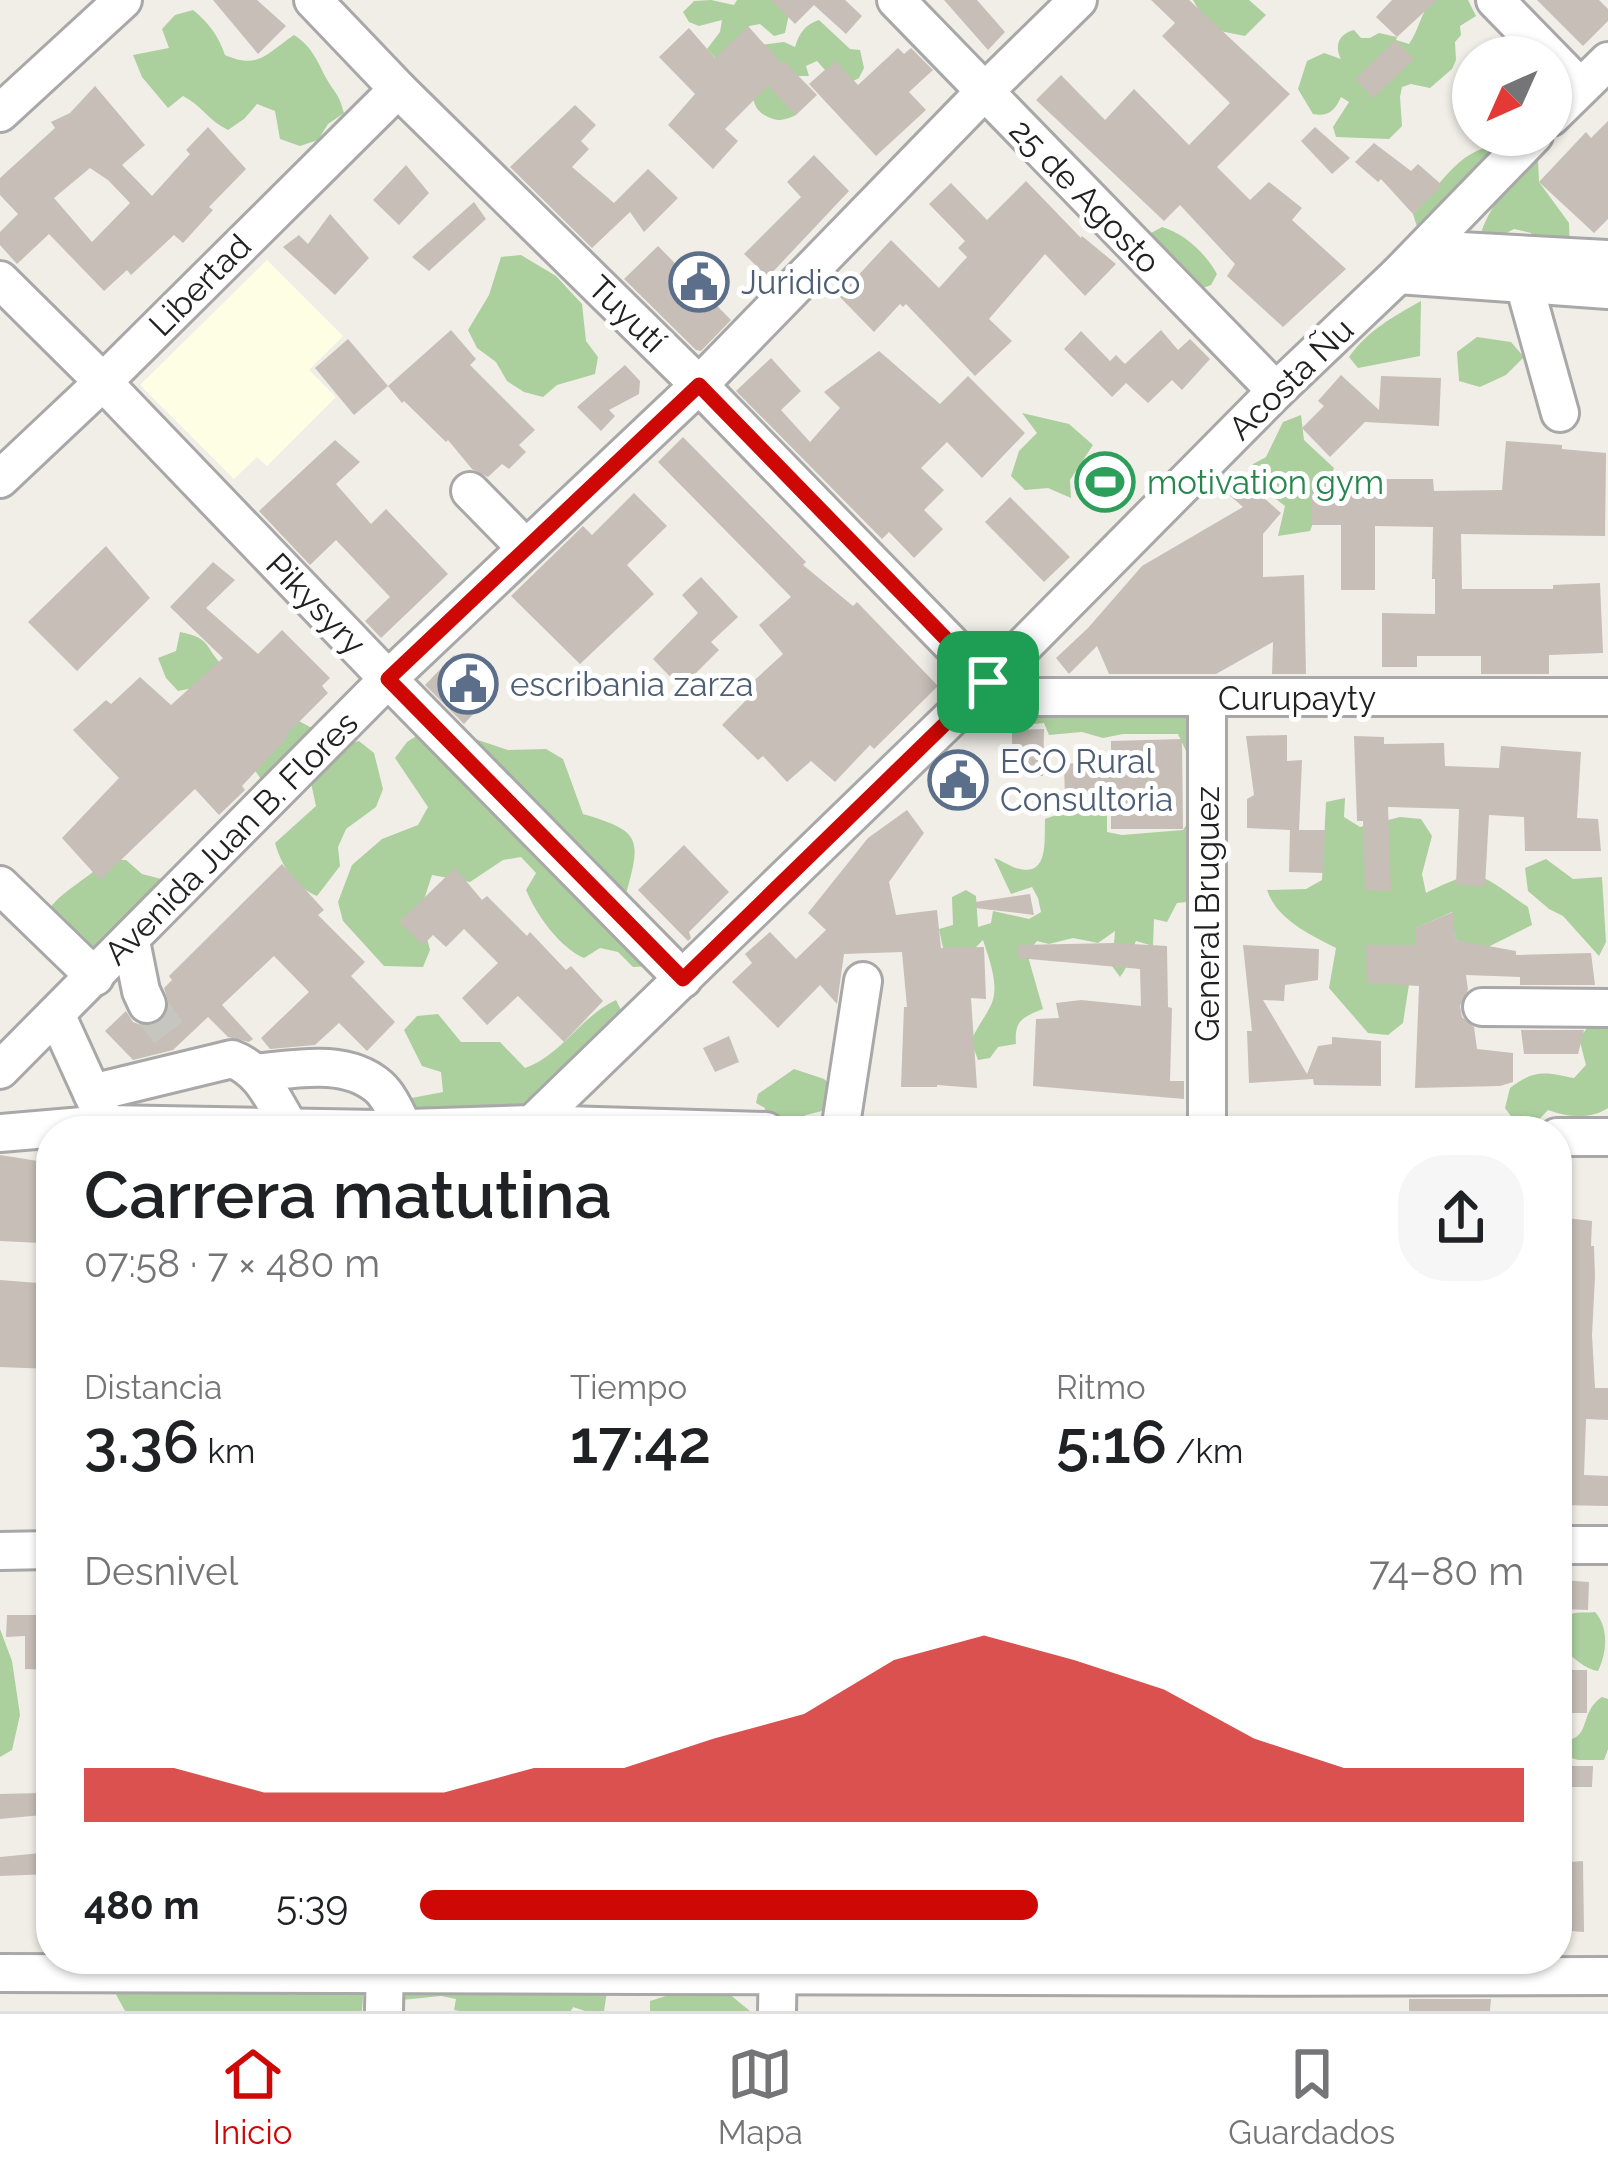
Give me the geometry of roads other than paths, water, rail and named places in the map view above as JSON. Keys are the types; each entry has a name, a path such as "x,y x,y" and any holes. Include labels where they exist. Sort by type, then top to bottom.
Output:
{"street":[{"path":"0,113 122,0"},
{"name":"Tuyutí","path":"313,0 988,682"},
{"name":"25 de Agosto","path":"896,0 1276,391"},
{"name":"Avenida Juan B. Flores","path":"0,1070 388,679 699,385 1078,0"},
{"path":"1495,0 1580,87"},
{"path":"1572,95 1608,61"},
{"name":"Libertad","path":"0,479 398,89"},
{"name":"Acosta Ñu","path":"540,1116 988,682 1514,156"},
{"path":"1424,249 1608,259"},
{"path":"1398,275 1608,290"},
{"name":"Pikysyry","path":"0,280 683,979"},
{"path":"1524,284 1560,413"},
{"path":"470,491 526,548"},
{"name":"Curupayty","path":"988,682 1032,697 1608,697"},
{"name":"General Bruguez","path":"1207,1116 1208,698"},
{"path":"0,885 94,977"},
{"path":"131,940 147,1004"},
{"path":"842,1116 863,982"},
{"path":"1482,1007 1608,1008"},
{"path":"56,1014 99,1108"},
{"path":"67,1116 99,1108 186,1056 245,1064 256,1073 283,1116"},
{"path":"256,1073 320,1067 344,1070 378,1086 384,1116"},
{"path":"99,1108 137,1116"},
{"path":"0,1133 36,1124"},
{"path":"1572,1137 1608,1137"},
{"path":"1572,1545 1608,1545"},
{"path":"0,1551 36,1550"},
{"path":"0,1973 36,1972"},
{"path":"384,2011 385,1974"},
{"path":"777,2011 778,1974"},
{"path":"975,1974 1196,1983 1608,1976"}],"tunnel":[{"path":"147,1004 178,1045"}],"place":[{"name":"Juridico","path":"699,282"},
{"name":"motivation gym","path":"1105,482"},
{"name":"escribania zarza","path":"468,684"},
{"name":"ECO Rural Consultoria","path":"958,780"}]}
